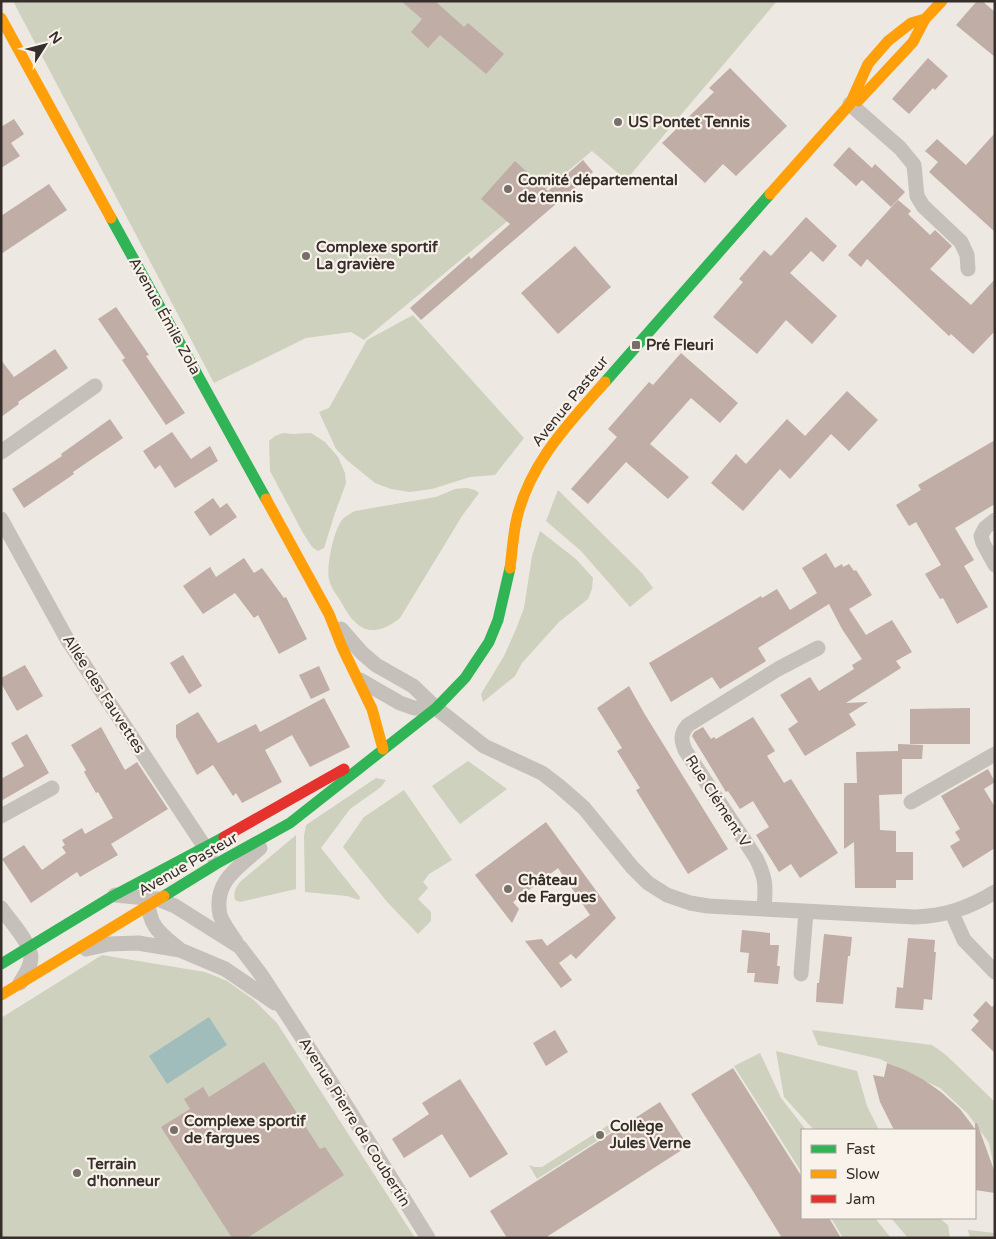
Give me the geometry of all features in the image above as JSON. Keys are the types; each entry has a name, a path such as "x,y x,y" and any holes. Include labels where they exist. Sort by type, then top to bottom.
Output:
{"main road":[{"name":"Avenue Pasteur","path":"850,104 858,101 913,42 925,19 942,1"},
{"name":"Avenue Émile Zola","path":"1,18 329,614 378,724 383,749"},
{"name":"Avenue Pasteur","path":"44,970 151,900 290,823 436,708 465,678 489,642 498,620 510,566 516,522 531,479 544,455 573,416 850,104 868,64 883,46 911,23 925,19"},
{"name":"Avenue Pasteur","path":"1,965 55,929 115,895 200,851 303,790 383,749"},
{"path":"1,995 23,979"}],"street":[{"path":"850,104 888,137 914,165 917,196 924,206 961,242 968,255 968,269"},
{"path":"1,452 95,386"},
{"name":"Allée des Fauvettes","path":"1,519 67,639 200,851 216,864"},
{"path":"995,520 985,528 981,536 995,564"},
{"name":"Avenue Émile Zola","path":"329,614 362,653 376,665 413,686 436,708 484,746 542,773 559,786 584,808 632,867 648,883 667,895 690,903 708,906 932,917 952,913 974,904 995,892"},
{"name":"Rue Clément V","path":"764,908 766,882 759,865 685,750 681,739 683,730 688,726 778,669 818,648"},
{"path":"359,679 400,703 414,708 436,708"},
{"path":"911,802 995,754"},
{"path":"1,816 52,788"},
{"name":"Avenue Pierre de Coubertin","path":"290,823 234,869 222,884 220,915 240,948 262,976 342,1099 428,1238"},
{"path":"151,900 150,889 155,882 200,851"},
{"name":"Avenue Pierre de Coubertin","path":"115,895 151,900 175,906 240,948"},
{"name":"Avenue Pierre de Coubertin","path":"151,900 150,917 154,926 180,950"},
{"path":"1,908 28,946 29,968 23,979"},
{"path":"801,974 806,912"},
{"path":"952,913 964,940 995,972"},
{"name":"Avenue Pierre de Coubertin","path":"70,954 110,944 138,943 180,950 225,969 281,1006"},
{"path":"1,965 6,973 23,979 44,970"}],"green space":[{"name":"Complexe sportif La gravière","path":"13,1 777,1 626,180 592,151 364,340 351,332 306,338 214,383"},
{"path":"413,315 524,438 495,475 470,477 432,489 410,492 391,489 375,483 336,449 319,412 329,408 367,340"},
{"path":"283,433 311,433 325,442 338,457 345,473 346,483 324,548 318,551 312,547 303,533 270,471 269,441"},
{"path":"467,488 479,493 462,516 400,618 380,629 372,630 358,625 332,587 328,573 331,548 342,520 355,511 436,497 455,489"},
{"path":"558,490 642,573 653,588 630,607 581,551 546,521"},
{"path":"540,531 576,559 593,578 592,589 588,599 559,622 522,663 515,676 483,702 481,694 504,656 524,608 532,556"},
{"path":"468,761 507,789 460,824 432,786"},
{"path":"376,778 386,780 381,787 350,809 321,848 360,897 359,900 347,896 305,892 304,836 306,825"},
{"path":"404,790 452,860 429,874 423,882 428,888 418,899 431,912 431,921 418,934 388,903 343,847 364,817"},
{"path":"296,835 296,889 240,902 235,900 235,890 241,881"},
{"name":"Complexe sportif de fargues","path":"102,955 205,972 227,981 254,1000 277,1023 415,1238 1,1238 1,1018"},
{"path":"812,1030 932,1045 946,1055 995,1102 995,1172 989,1143 968,1114 940,1088 880,1059 818,1045"},
{"path":"776,1051 857,1071 867,1106 878,1129 813,1129 784,1097"},
{"path":"760,1053 781,1098 805,1129 801,1129 801,1171 734,1066"},
{"path":"610,1124 614,1130 537,1179 529,1165 542,1167"},
{"path":"832,1219 876,1219 891,1238 843,1238"},
{"path":"892,1219 940,1219 948,1225 950,1238 908,1238"},
{"path":"968,1230 995,1233 995,1238 970,1238"}],"water":[{"path":"209,1017 227,1045 167,1084 149,1056"}],"building":[{"path":"401,1 435,1 464,27 468,23 504,54 486,74 440,35 428,48 411,32 422,19"},
{"path":"977,1 982,1 995,12 995,57 956,25"},
{"path":"928,58 948,76 935,90 933,88 909,114 892,99"},
{"path":"730,68 787,126 736,176 723,164 705,183 662,143 714,92 709,88"},
{"path":"14,119 24,134 11,143 20,156 1,168 1,127"},
{"path":"995,133 995,232 929,172 938,162 925,151 937,139 966,165"},
{"path":"849,147 872,168 875,164 905,192 891,207 862,180 856,186 833,165"},
{"path":"583,160 593,172 421,320 410,308 469,256 471,259 510,224 481,199 515,161 548,191"},
{"path":"49,184 67,210 1,254 1,216"},
{"path":"898,200 911,211 908,214 930,235 935,230 952,246 930,269 971,305 995,279 995,331 973,354 951,334 949,336 867,259 861,267 848,255"},
{"path":"806,217 837,246 823,262 811,251 790,273 837,316 812,344 786,320 757,354 713,317 743,282 739,279 764,250 771,256"},
{"path":"575,246 611,287 558,334 521,293"},
{"path":"116,307 149,355 146,356 185,413 166,425 122,360 125,358 98,319"},
{"path":"55,349 68,368 18,402 19,404 1,417 1,360 14,377"},
{"path":"681,353 738,403 720,423 691,398 650,444 689,477 668,499 626,462 588,504 571,489 617,437 608,429 649,382 653,385"},
{"path":"847,391 878,420 849,451 831,434 790,479 780,469 743,511 711,483 736,454 746,464 787,419 805,436"},
{"path":"110,419 123,438 24,508 12,489 62,456 61,454"},
{"path":"172,432 191,459 210,446 218,461 175,488 160,465 155,469 143,451"},
{"path":"995,440 995,504 955,528 974,560 964,566 988,607 957,624 943,598 940,599 925,574 941,565 916,522 909,526 896,505 921,490 918,485"},
{"path":"213,498 220,508 227,503 237,517 210,536 194,512"},
{"path":"826,553 835,568 842,564 843,567 849,564 854,571 856,570 872,595 849,609 866,635 892,620 912,652 896,661 901,668 846,703 868,702 849,714 856,725 805,756 788,729 798,722 780,695 810,677 819,691 854,669 852,665 862,659 842,629 829,604 758,648 766,661 763,663 720,689 712,677 671,702 649,663 761,596 762,598 777,589 790,610 817,593 802,568"},
{"path":"244,558 254,573 262,568 284,598 286,597 307,639 279,654 258,615 254,618 235,593 203,614 183,586 210,567 216,577"},
{"path":"183,655 202,686 189,694 170,663"},
{"path":"25,665 43,696 17,711 1,683 1,678"},
{"path":"319,666 330,690 311,699 299,675"},
{"path":"629,686 728,849 688,874 636,790 640,788 617,751 622,748 597,708"},
{"path":"324,698 350,747 310,767 292,735 265,750 282,782 242,803 236,793 233,796 213,765 197,775 176,737 176,725 198,712 218,743 256,724 260,732"},
{"path":"970,708 970,744 910,744 910,709"},
{"path":"753,717 775,751 767,756 784,783 791,779 838,853 800,878 791,864 779,872 756,835 769,827 753,801 740,809 728,791 726,792 692,736 694,732 703,727 711,739 714,737 716,739"},
{"path":"101,727 125,770 137,762 168,809 111,844 118,855 80,877 77,872 31,903 2,859 24,845 42,870 66,853 62,847 65,845 62,840 82,828 85,834 113,818 98,792 96,793 84,772 86,770 71,745"},
{"path":"27,734 49,773 1,801 1,779 24,766 11,743"},
{"path":"898,744 923,745 922,759 902,759 902,794 879,795 880,830 896,831 896,852 913,852 913,880 896,880 896,888 855,888 854,842 844,849 844,783 857,783 856,752 898,751"},
{"path":"988,769 995,782 984,789 995,807 995,848 963,868 950,846 960,840 955,832 960,829 941,796"},
{"name":"Château de Fargues","path":"546,822 616,918 576,959 571,954 559,963 572,980 561,988 525,941 542,939 547,946 590,915 558,868 513,902 519,909 512,923 475,875"},
{"path":"742,930 770,933 770,945 779,945 777,966 780,966 778,984 754,982 755,973 747,973 749,953 740,952"},
{"path":"824,934 852,937 843,1004 816,1002"},
{"path":"908,938 935,940 934,952 936,952 932,1000 924,999 923,1010 895,1008 897,987 903,988"},
{"path":"986,1001 992,1007 995,1004 995,1053 971,1030 979,1021 973,1015"},
{"path":"555,1030 568,1052 546,1066 533,1043"},
{"path":"264,1062 320,1149 325,1147 344,1175 247,1238 232,1238 161,1127 190,1109 184,1099 203,1087 209,1097"},
{"path":"887,1063 924,1080 960,1109 975,1129 894,1129 880,1102 873,1075 884,1077"},
{"path":"733,1068 801,1175 801,1219 830,1219 841,1238 782,1238 691,1094"},
{"path":"460,1079 508,1154 470,1178 442,1134 404,1158 392,1139 429,1114 422,1103"},
{"path":"660,1102 688,1146 545,1238 507,1238 490,1211"},
{"path":"975,1123 977,1123 994,1170 995,1193 976,1190"}],"traffic: fast":[{"path":"605,382 770,194"},
{"path":"111,218 266,499"},
{"path":"164,896 216,864 290,823 436,708 465,678 489,642 498,620 510,568"},
{"path":"1,964 113,896 224,837"}],"traffic: slow":[{"path":"858,101 913,42 925,19 942,1"},
{"path":"1,18 111,218"},
{"path":"770,194 850,104 868,64 888,41 911,23 925,19"},
{"path":"510,568 516,522 530,482 551,446 605,382"},
{"path":"266,499 329,614 342,647 372,709 383,749"},
{"path":"1,995 164,896"}],"traffic: jam":[{"path":"224,837 344,769"}],"place":[{"name":"US Pontet Tennis","path":"618,122"},
{"name":"Comité départemental de tennis","path":"508,189"},
{"name":"Complexe sportif La gravière","path":"306,256"},
{"name":"Pré Fleuri","path":"636,345"},
{"name":"Château de Fargues","path":"508,889"},
{"name":"Complexe sportif de fargues","path":"174,1130"},
{"name":"Collège Jules Verne","path":"600,1135"},
{"name":"Terrain d'honneur","path":"77,1173"}]}
